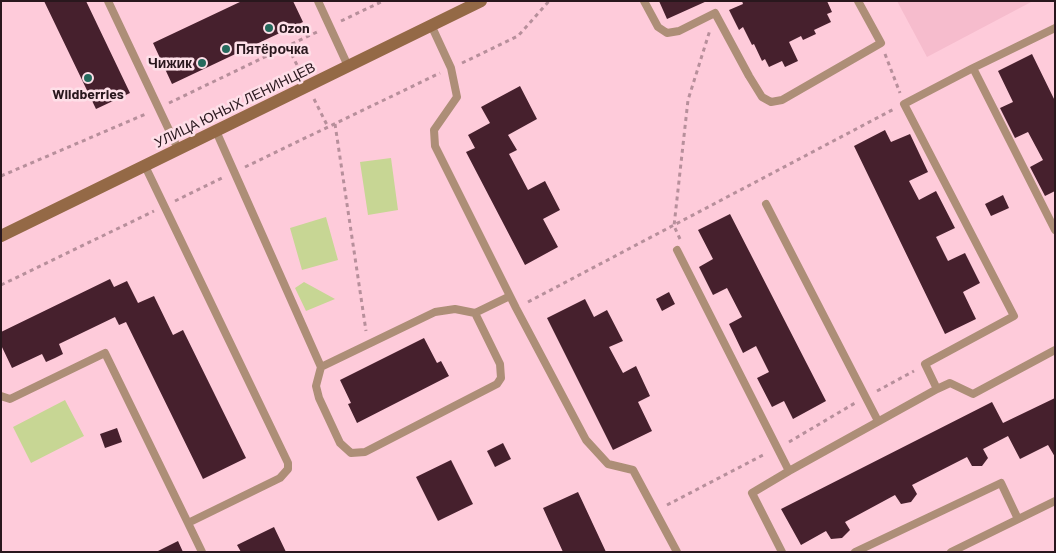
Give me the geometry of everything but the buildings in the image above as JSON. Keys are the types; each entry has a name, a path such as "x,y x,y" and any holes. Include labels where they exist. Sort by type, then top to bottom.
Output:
{"main road":[{"name":"УЛИЦА ЮНЫХ ЛЕНИНЦЕВ","path":"1,236 348,66 432,27 481,1"}],"lane":[{"path":"108,1 178,150"},
{"path":"318,1 348,66"},
{"path":"644,1 658,27 667,33 679,31 715,13 762,97 771,102 782,100 881,43 858,1"},
{"path":"432,27 451,68 457,96 434,130 435,146 516,308 586,440 608,464 633,470 675,551"},
{"path":"937,389 925,364 1014,316 904,104 1055,28"},
{"path":"973,68 1055,230"},
{"path":"216,131 321,367 316,392 340,443 351,453 366,452 497,384 501,378 500,364 475,313"},
{"path":"145,166 288,463 288,469 280,478 188,523"},
{"path":"766,204 878,421"},
{"path":"677,250 789,471"},
{"path":"321,367 435,312 455,309 475,313 510,296"},
{"path":"782,552 752,493 937,389 950,383 973,394 1055,350"},
{"path":"1,396 10,399 105,353 202,552"},
{"path":"855,552 1001,483 1018,519"},
{"path":"951,552 1055,501"}],"path":[{"path":"677,250 682,244 674,226 688,100 715,13"},
{"path":"516,308 904,104 881,43"},
{"path":"335,124 368,344"},
{"path":"655,511 778,448 925,364"}],"shaded area":[{"path":"897,1 1033,1 927,57"}],"green space":[{"path":"391,158 398,210 368,215 360,162"},
{"path":"326,217 338,260 302,270 290,228"},
{"path":"304,282 335,299 306,311 295,288"},
{"path":"65,400 84,436 31,463 13,427"}],"place":[{"name":"Ozon","path":"269,28"},
{"name":"Пятёрочка","path":"226,49"},
{"name":"Чижик","path":"202,63"},
{"name":"Wildberries","path":"88,78"}]}
